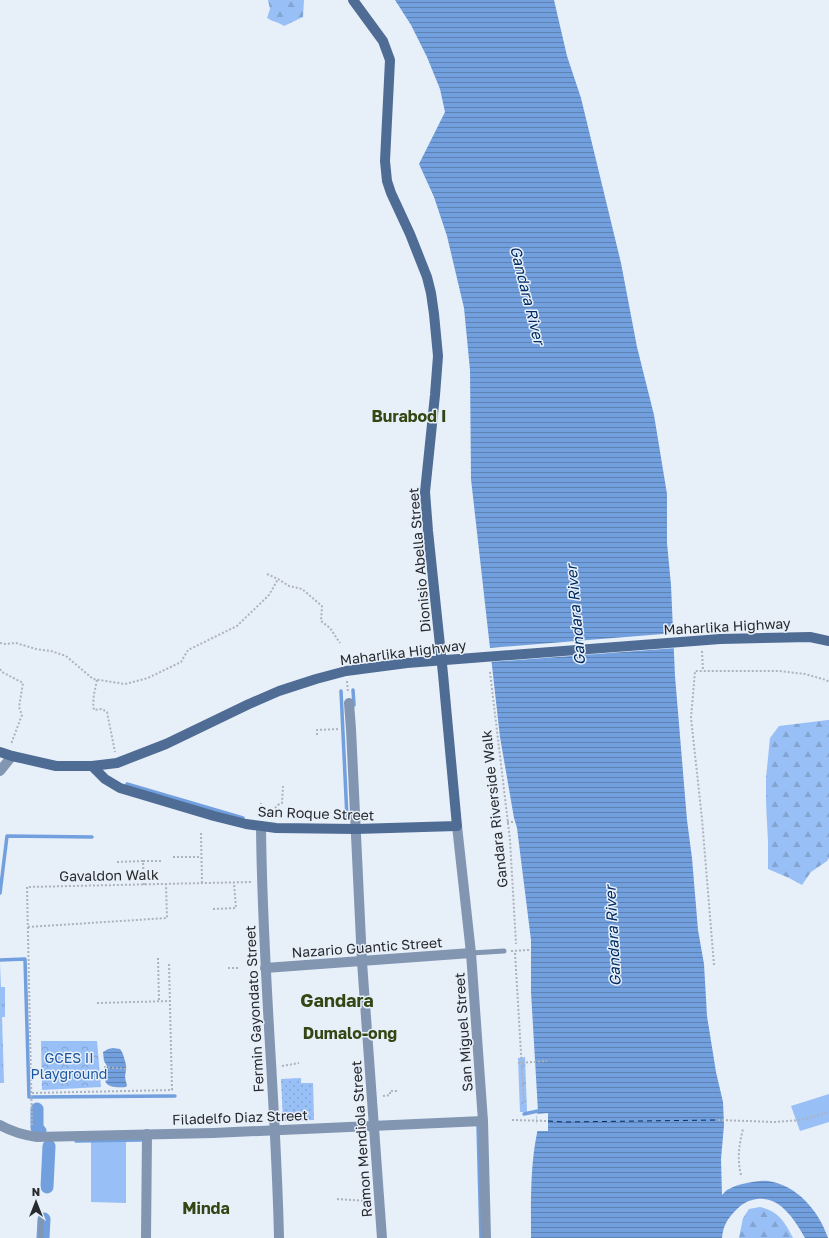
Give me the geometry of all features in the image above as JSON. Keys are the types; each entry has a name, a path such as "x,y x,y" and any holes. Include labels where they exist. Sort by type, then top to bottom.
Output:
{"main road":[{"name":"Dionisio Abella Street","path":"353,0 383,41 390,60 385,160 387,181 427,277 434,314 438,356 425,492 457,826"},
{"name":"Maharlika Highway","path":"6,754 56,766 92,766 117,763 166,744 279,691 346,671 408,663 720,638 810,637 829,641"},
{"name":"San Roque Street","path":"92,766 105,779 120,788 246,824 276,828 356,829 457,826"}],"street":[{"name":"Ramon Mendiola Street","path":"349,703 362,962 382,1238"},
{"path":"0,771 6,754"},
{"name":"Fermin Gayondato Street","path":"261,826 265,968 275,1130 279,1238"},
{"name":"San Miguel Street","path":"457,826 471,953 483,1121 486,1238"},
{"name":"Nazario Guantic Street","path":"265,968 471,953"},
{"name":"Filadelfo Diaz Street","path":"0,1125 12,1131 32,1136 275,1130 483,1121"},
{"path":"146,1238 147,1134"}],"lane":[{"path":"471,953 504,951"},
{"path":"41,1238 42,1219"}],"path":[{"path":"267,574 289,586 302,589 322,606 321,621 330,628 340,643"},
{"path":"0,643 16,643 36,649 51,651 66,656 93,679 125,684 148,678 181,662 188,650 237,626 269,595 278,579"},
{"path":"702,650 703,671"},
{"path":"0,669 2,672 23,683 19,707 22,715 6,754"},
{"path":"714,965 702,819 691,718 695,671 779,671 805,674 829,682"},
{"name":"Gandara Riverside Walk","path":"490,672 510,840 516,944"},
{"path":"97,680 94,691 93,707 94,710 102,709 107,712 117,763"},
{"path":"317,735 317,730 351,729"},
{"path":"275,808 282,803 283,786"},
{"path":"508,822 513,822"},
{"path":"201,833 202,883"},
{"path":"173,857 201,857"},
{"path":"143,861 144,885"},
{"path":"117,862 161,861"},
{"name":"Gavaldon Walk","path":"32,1136 27,887 262,882"},
{"path":"213,909 236,908 234,883"},
{"path":"28,926 167,918 166,884"},
{"path":"504,951 530,950"},
{"path":"515,953 524,1103"},
{"path":"158,958 159,1001"},
{"path":"32,1093 172,1090 169,963"},
{"path":"228,968 240,968"},
{"path":"97,1003 170,1001"},
{"path":"518,1063 547,1061"},
{"path":"282,1066 299,1063"},
{"path":"104,1067 128,1069"},
{"path":"380,1096 390,1095 390,1091 399,1091"},
{"path":"718,1120 775,1122 802,1120 829,1112"},
{"path":"512,1120 548,1121"},
{"path":"741,1175 738,1165 738,1148 743,1129"},
{"path":"337,1199 379,1201"}],"green space":[{"path":"268,0 304,0 303,17 284,26 269,19 267,18 270,9"},
{"path":"829,720 829,858 811,872 802,885 768,869 766,778 770,738 779,726"},
{"path":"0,963 1,987 5,987 5,1017 2,1017 4,1083 0,1083"},
{"name":"GCES II Playground","path":"41,1041 97,1041 101,1087 42,1090"},
{"path":"525,1057 527,1112 520,1112 518,1058"},
{"path":"301,1078 301,1083 313,1083 314,1120 283,1121 281,1079"},
{"path":"829,1094 829,1122 800,1131 791,1106"},
{"path":"91,1142 126,1142 126,1203 91,1202"},
{"path":"760,1207 767,1209 780,1218 793,1238 739,1238 743,1218 749,1209"}],"water":[{"name":"Gandara River","path":"395,0 554,0 567,56 581,98 621,263 637,347 654,415 667,494 667,543 671,585 675,676 687,820 698,930 704,964 707,1016 716,1072 723,1102 724,1125 721,1159 722,1195 728,1189 745,1183 768,1181 779,1183 806,1201 819,1218 828,1238 805,1238 797,1224 780,1205 773,1201 757,1199 744,1203 734,1212 725,1225 722,1238 531,1238 532,1172 538,1111 531,992 531,940 517,828 500,737 471,479 470,370 464,308 447,236 434,197 419,164 445,112 440,89 427,57 411,25"},
{"path":"113,1048 120,1049 124,1057 126,1065 126,1087 110,1086 106,1082 105,1073 107,1066 104,1061 103,1052"}],"pier":[{"path":"675,633 676,648 490,662 489,648"},
{"path":"548,1113 548,1131 537,1131 537,1114"}],"waterway":[{"path":"353,690 354,705"},
{"path":"341,691 347,818"},
{"path":"127,784 243,818"},
{"path":"0,893 7,836 92,837"},
{"path":"0,960 25,959 29,1097 175,1096"},
{"path":"37,1109 37,1128 40,1131"},
{"path":"524,1114 538,1111"},
{"path":"478,1125 481,1238"},
{"path":"76,1141 141,1140"},
{"path":"47,1187 49,1146"},
{"path":"43,1238 44,1219"}],"ferry route":[{"path":"548,1121 718,1120"}],"district":[{"name":"Burabod I","path":"409,416"},
{"name":"Gandara","path":"337,1000"},
{"name":"Dumalo-ong","path":"350,1033"},
{"name":"Minda","path":"206,1208"}]}
